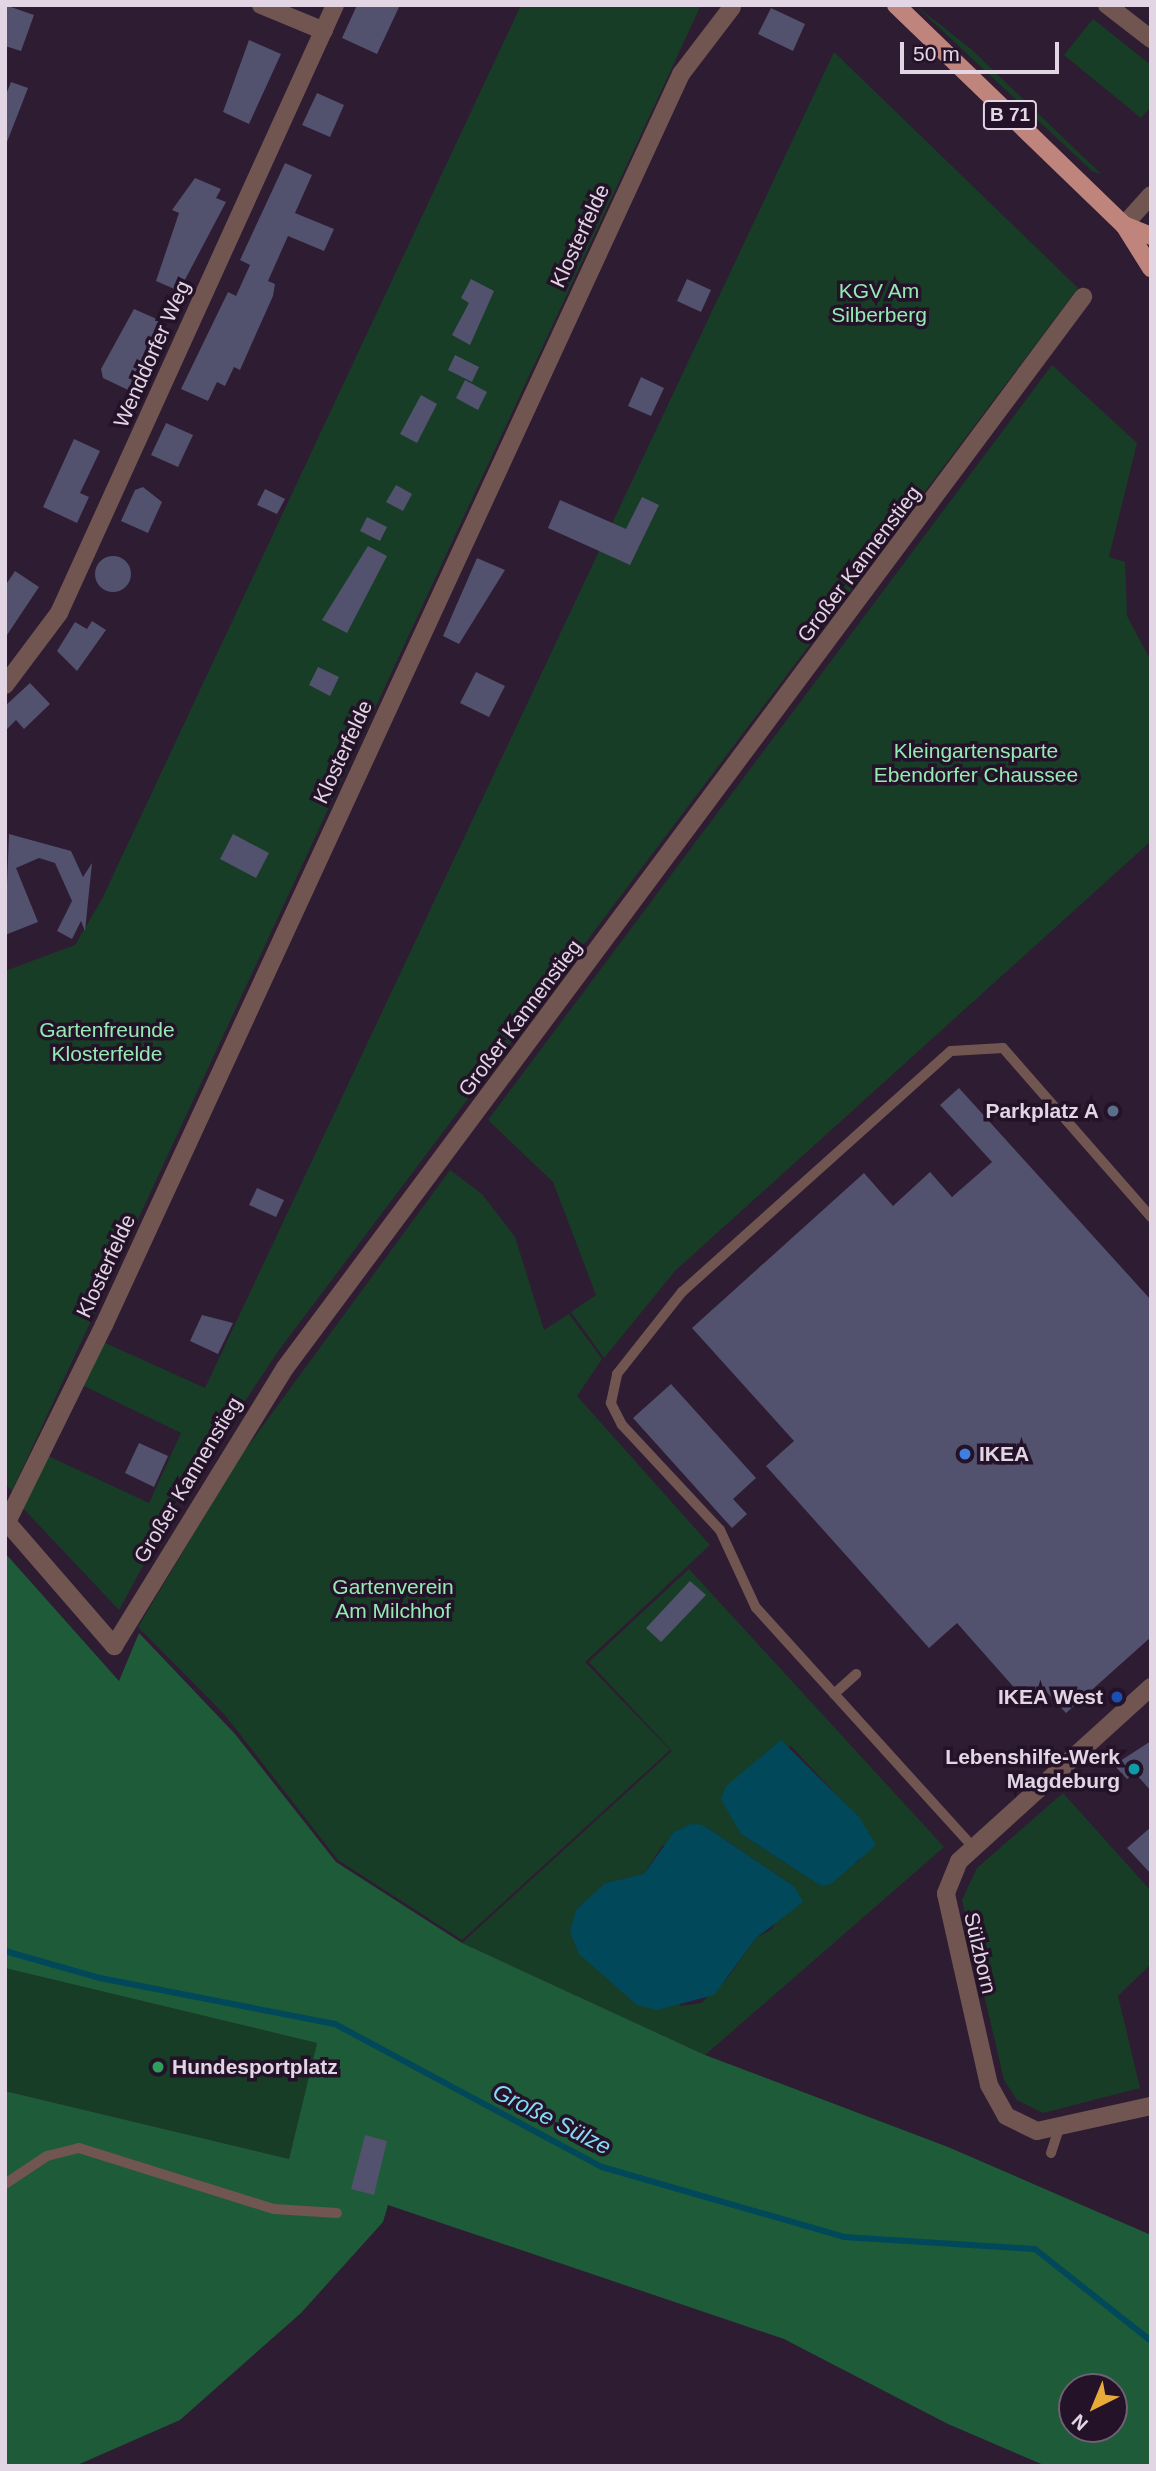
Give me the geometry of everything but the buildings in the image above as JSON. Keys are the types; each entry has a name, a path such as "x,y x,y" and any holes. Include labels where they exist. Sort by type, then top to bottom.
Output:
{"main road":[{"name":"B 71","path":"895,5 1124,225 1151,268"},
{"name":"B 71","path":"1124,225 1151,236"}],"street":[{"path":"261,5 324,31"},
{"name":"Wenddorfer Weg","path":"5,685 59,613 335,5"},
{"path":"1107,5 1151,38"},
{"name":"Klosterfelde","path":"6,1521 104,1325 681,74 732,7"},
{"path":"1124,225 1151,195"},
{"name":"Großer Kannenstieg","path":"6,1521 114,1646 285,1367 1083,297"},
{"name":"Sülzborn","path":"1151,1687 973,1847 950,1876 946,1906 989,2085 1000,2109 1020,2126 1059,2129 1151,2106"}],"lane":[{"path":"973,1847 756,1608 720,1530 622,1425 611,1403 617,1374 682,1292 951,1051 1003,1048 1151,1217"},
{"path":"834,1694 856,1674"},
{"path":"1051,2153 1059,2129"},
{"path":"5,2184 47,2156 79,2148 274,2209 337,2213"}],"green space":[{"name":"Gartenfreunde Klosterfelde","path":"521,5 701,5 12,1491 5,1484 5,971 75,945 102,899"},
{"path":"915,5 971,49 1101,174 1092,171"},
{"path":"1093,19 1151,65 1151,107 1141,118 1064,55"},
{"name":"KGV Am Silberberg","path":"834,52 1078,288 279,1350 176,1505 119,1610 20,1505 46,1455 149,1503 181,1433 82,1385 101,1341 205,1388"},
{"name":"Kleingartensparte Ebendorfer Chaussee","path":"1052,365 1137,443 1109,557 1125,562 1127,616 1151,661 1151,841 675,1271 604,1358 571,1312 596,1295 553,1182 488,1120"},
{"name":"Gartenverein Am Milchhof","path":"450,1170 482,1194 515,1237 544,1330 569,1314 602,1359 577,1396 710,1545 585,1662 670,1750 462,1940 338,1860 225,1715 138,1627 240,1457"},
{"path":"5,1553 119,1681 139,1633 235,1734 336,1862 462,1943 705,2055 948,2147 1151,2235 1151,2466 1046,2466 948,2424 784,2339 388,2205 383,2222 301,2313 180,2420 75,2466 5,2466 5,2091 289,2159 317,2043 5,1968"},
{"path":"689,1569 944,1847 705,2055 462,1943 672,1751 589,1662","holes":["791,1746 847,1806 860,1860 821,1886 741,1834 748,1769 767,1752","703,1825 795,1887 772,1929 756,1938 726,1980 701,2003 681,2006 605,1883 644,1874 662,1846"]},
{"path":"1063,1793 1151,1891 1151,1964 1118,1996 1140,2088 1043,2113 1017,2100 1004,2080 962,1900 977,1868"},
{"name":"Hundesportplatz","path":"5,1968 317,2043 289,2159 5,2091"}],"water":[{"path":"781,1740 859,1817 876,1845 831,1884 821,1886 741,1834 721,1799 726,1786"},
{"path":"691,1824 703,1825 795,1887 803,1902 756,1938 714,1995 657,2010 637,2005 579,1954 570,1932 576,1910 605,1883 644,1874 674,1832"}],"waterway":[{"name":"Große Sülze","path":"5,1951 100,1978 335,2024 602,2167 844,2237 1035,2249 1151,2341"}],"place":[{"name":"Parkplatz A","path":"1113,1111"},
{"name":"IKEA","path":"965,1454"},
{"name":"IKEA West","path":"1117,1697"},
{"name":"Lebenshilfe-Werk Magdeburg","path":"1134,1769"},
{"name":"Hundesportplatz","path":"158,2067"}]}
